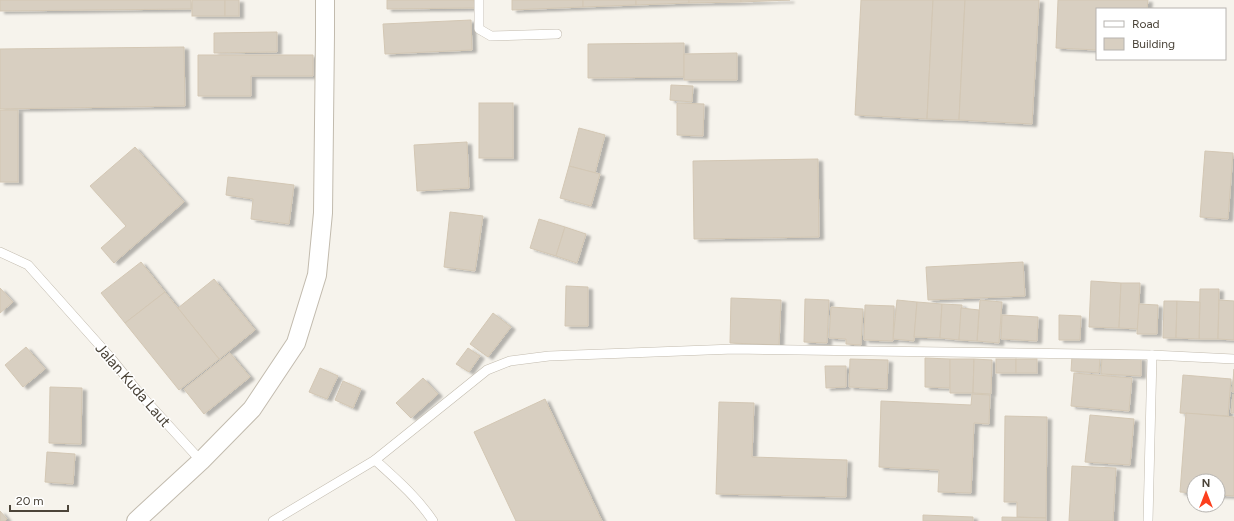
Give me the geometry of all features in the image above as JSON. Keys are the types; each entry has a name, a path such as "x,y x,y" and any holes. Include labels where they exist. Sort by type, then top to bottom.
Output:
{"street":[{"path":"136,521 201,461 252,409 296,343 317,275 324,213 324,0"}],"lane":[{"path":"479,0 479,29 491,36 557,34"},
{"name":"Jalan Kuda Laut","path":"0,252 28,266 201,461"},
{"path":"273,521 375,460 487,370 510,361 549,356 734,349 1152,355 1234,359"},
{"path":"1148,521 1152,355"},
{"path":"375,460 408,490 425,509 433,521"}],"building":[{"path":"0,0 191,0 191,9 0,11"},
{"path":"192,0 225,0 225,16 192,16"},
{"path":"225,0 239,0 239,16 225,16"},
{"path":"387,0 474,0 475,8 387,9"},
{"path":"512,0 583,0 583,7 512,10"},
{"path":"583,0 636,0 636,5 583,7"},
{"path":"636,0 689,0 689,3 636,5"},
{"path":"689,0 741,0 741,2 689,3"},
{"path":"741,0 790,0 741,2"},
{"path":"861,0 933,0 927,119 855,115"},
{"path":"933,0 965,0 959,120 927,119"},
{"path":"965,0 1039,0 1032,124 959,120"},
{"path":"1058,0 1148,0 1147,8 1096,8 1096,50 1056,48"},
{"path":"471,20 472,50 385,54 383,24"},
{"path":"277,32 277,52 214,53 214,33"},
{"path":"684,43 684,77 588,78 588,44"},
{"path":"184,47 185,106 0,109 0,49"},
{"path":"737,53 737,80 684,80 684,54"},
{"path":"198,55 313,55 313,76 251,76 251,96 198,96"},
{"path":"671,85 693,86 692,102 670,100"},
{"path":"479,103 513,103 513,158 479,158"},
{"path":"677,103 704,104 703,136 677,135"},
{"path":"0,110 18,110 18,182 0,182"},
{"path":"579,128 605,135 595,173 569,166"},
{"path":"467,142 469,188 417,191 414,145"},
{"path":"135,147 184,202 114,263 101,248 126,226 90,186"},
{"path":"1205,151 1233,153 1228,219 1200,217"},
{"path":"818,159 819,237 694,239 693,161"},
{"path":"569,166 600,174 591,206 560,198"},
{"path":"228,177 294,185 289,224 251,219 253,199 226,195"},
{"path":"450,212 483,216 475,271 444,267"},
{"path":"539,219 565,227 556,256 530,248"},
{"path":"565,227 586,234 577,263 556,256"},
{"path":"141,262 165,292 125,323 101,293"},
{"path":"1023,262 1025,296 928,300 926,267"},
{"path":"214,279 255,330 219,359 178,308"},
{"path":"1091,281 1121,283 1119,328 1089,327"},
{"path":"1121,283 1140,283 1138,329 1119,328"},
{"path":"566,286 588,287 588,326 565,326"},
{"path":"0,288 13,302 0,313"},
{"path":"1200,289 1219,289 1218,339 1199,339"},
{"path":"165,292 219,359 179,390 125,323"},
{"path":"731,298 781,300 779,345 730,343"},
{"path":"805,299 829,300 827,343 804,342"},
{"path":"897,300 917,302 914,341 893,339"},
{"path":"980,300 1002,302 999,343 977,341"},
{"path":"1219,300 1234,301 1234,340 1218,339"},
{"path":"1164,301 1177,301 1176,338 1163,338"},
{"path":"1177,301 1200,302 1199,339 1176,338"},
{"path":"917,302 942,304 940,338 914,337"},
{"path":"942,304 962,305 959,340 940,338"},
{"path":"1139,304 1158,305 1157,334 1137,334"},
{"path":"865,305 894,306 893,341 864,340"},
{"path":"831,307 863,309 861,345 846,344 846,339 829,338"},
{"path":"961,308 979,310 977,341 959,340"},
{"path":"493,313 511,327 488,357 470,344"},
{"path":"1002,315 1038,317 1037,341 1001,339"},
{"path":"1059,315 1081,316 1080,340 1059,340"},
{"path":"26,347 45,369 23,387 5,365"},
{"path":"468,348 480,356 469,372 456,364"},
{"path":"230,353 250,377 204,414 184,389"},
{"path":"1072,355 1100,357 1099,373 1071,371"},
{"path":"1102,356 1141,358 1141,376 1101,374"},
{"path":"925,358 950,359 950,388 925,387"},
{"path":"850,359 888,360 887,389 849,387"},
{"path":"950,359 974,359 973,393 950,393"},
{"path":"974,359 992,360 991,394 973,393"},
{"path":"996,359 1016,359 1016,373 996,373"},
{"path":"1016,359 1037,359 1037,373 1016,373"},
{"path":"825,366 846,366 846,387 826,388"},
{"path":"320,368 338,376 327,399 309,392"},
{"path":"1234,369 1234,392 1232,392"},
{"path":"1074,373 1132,378 1129,411 1071,406"},
{"path":"1183,375 1231,379 1228,416 1180,413"},
{"path":"423,378 438,394 411,418 396,403"},
{"path":"343,381 361,389 353,408 335,400"},
{"path":"50,387 82,388 81,444 49,443"},
{"path":"972,394 990,395 989,424 974,423 971,493 938,492 939,470 879,467 881,401 971,405"},
{"path":"1233,394 1234,413 1231,413"},
{"path":"545,399 602,521 516,521 474,432"},
{"path":"719,402 754,403 752,457 847,460 846,497 716,494"},
{"path":"1186,413 1234,417 1234,496 1226,496 1226,473 1186,473 1186,492 1180,492"},
{"path":"1090,415 1134,419 1130,465 1085,462"},
{"path":"1005,416 1047,417 1046,518 1017,517 1017,502 1004,502"},
{"path":"47,452 75,454 73,484 45,482"},
{"path":"1072,466 1116,468 1113,521 1069,521"},
{"path":"0,511 7,519 5,521 0,521"},
{"path":"923,515 973,517 973,521 923,521"},
{"path":"1002,517 1046,518 1046,521 1002,521"}]}
